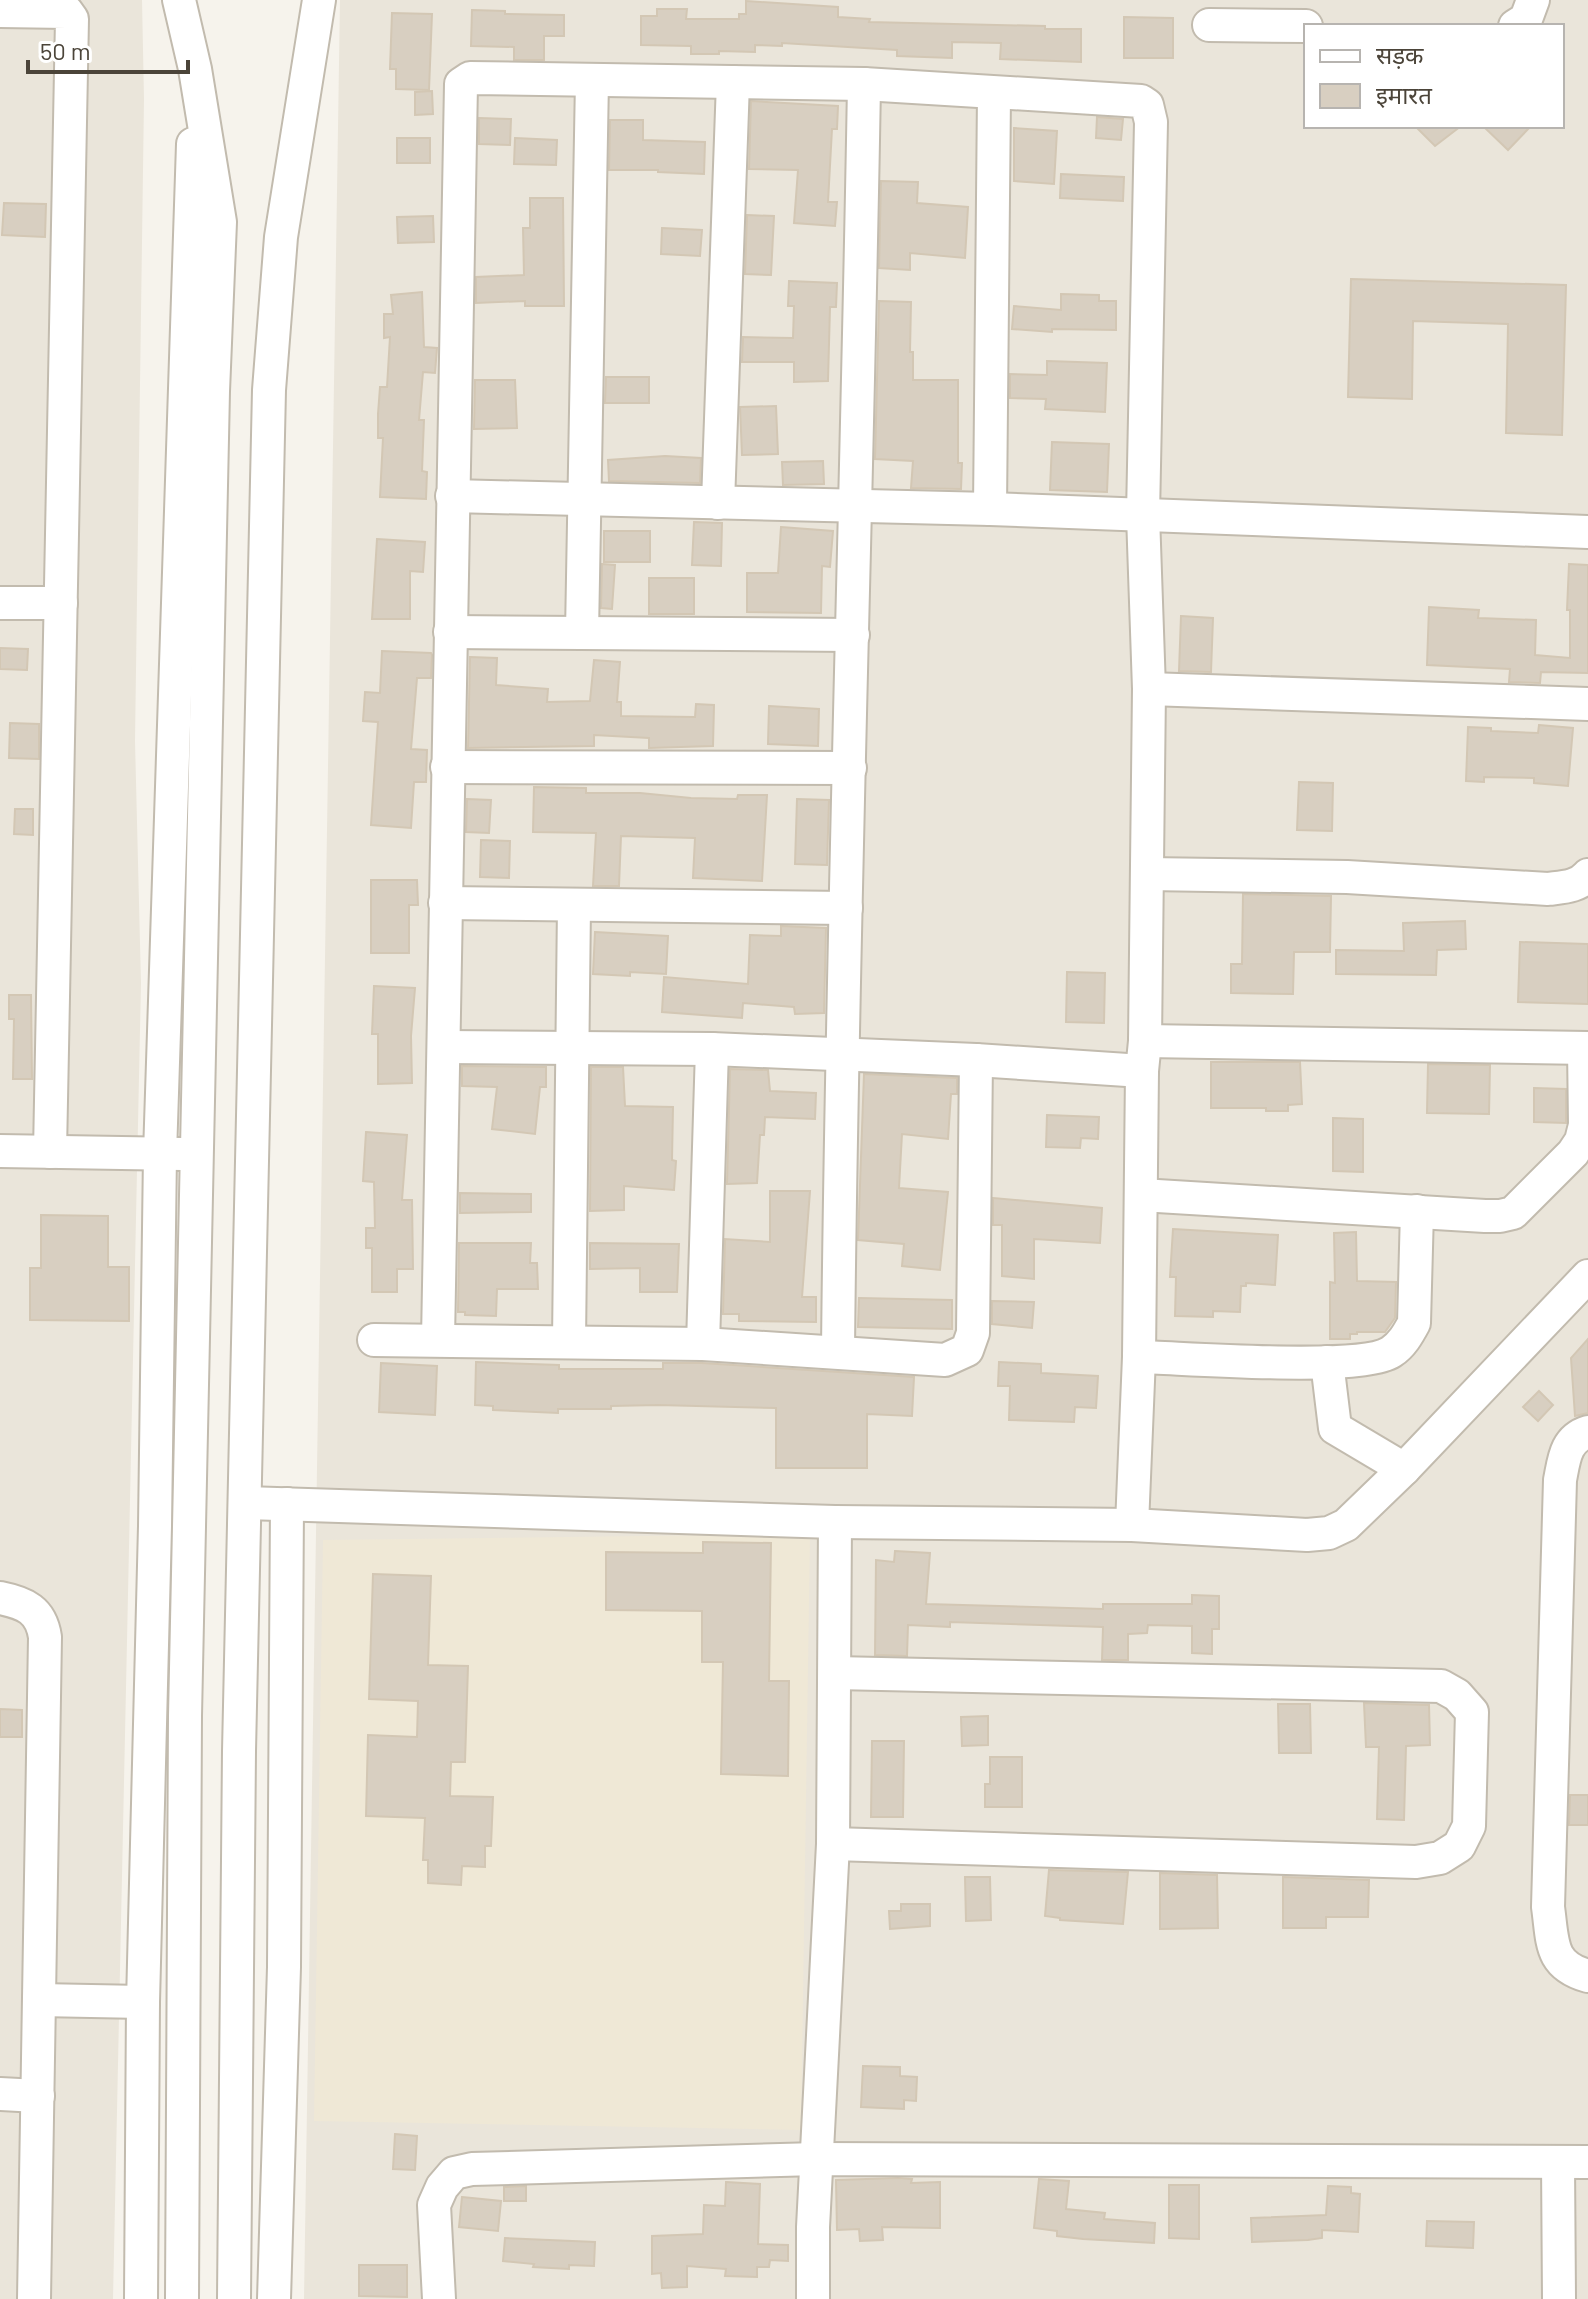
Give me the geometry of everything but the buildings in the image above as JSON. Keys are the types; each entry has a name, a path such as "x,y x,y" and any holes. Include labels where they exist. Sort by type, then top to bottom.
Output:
{"street":[{"path":"179,0 195,69 220,222 213,407 185,1716 181,2299"},
{"path":"234,2299 245,1503 269,390 281,237 319,0"},
{"path":"1518,24 1526,19 1533,0"},
{"path":"0,11 67,12 72,19 50,1152"},
{"path":"1209,25 1304,26"},
{"path":"141,2299 143,2002 155,1526 160,1154 195,69"},
{"path":"438,1340 461,84 470,78 864,84 1141,101 1150,113 1143,515 1149,689 1139,1357 1132,1525"},
{"path":"582,633 592,80"},
{"path":"718,503 733,82"},
{"path":"838,1351 841,1054 857,506 864,84"},
{"path":"990,509 994,94"},
{"path":"452,496 990,509 1588,532"},
{"path":"0,603 61,603"},
{"path":"450,632 853,635"},
{"path":"1149,689 1588,704"},
{"path":"447,767 850,768"},
{"path":"1147,874 1347,877 1548,889 1570,886 1583,881 1588,875"},
{"path":"445,903 846,908"},
{"path":"569,1342 574,905"},
{"path":"445,1047 712,1049 976,1060 1586,1048 1585,1125 1581,1141 1521,1207 1500,1216 1141,1195"},
{"path":"703,1344 712,1049"},
{"path":"374,1340 703,1344 945,1360 967,1350 971,1343 976,1060"},
{"path":"0,1151 197,1154"},
{"path":"1139,1357 1327,1362 1390,1353 1406,1338 1414,1323 1417,1211"},
{"path":"245,1503 835,1522 1132,1525 1307,1535 1329,1533 1346,1525 1404,1469 1588,1276"},
{"path":"1327,1362 1335,1428 1404,1469"},
{"path":"1588,1432 1578,1435 1567,1448 1560,1480 1548,1907 1554,1954 1568,1969 1588,1976"},
{"path":"274,2299 284,1967 287,1504"},
{"path":"813,2299 833,1844 835,1522"},
{"path":"155,1526 190,1526"},
{"path":"0,1598 24,1605 37,1613 43,1622 45,1637 34,2299"},
{"path":"833,1844 1416,1862 1440,1858 1459,1846 1469,1826 1472,1712 1457,1695 1441,1686 835,1673"},
{"path":"39,2000 143,2002"},
{"path":"0,2094 38,2096"},
{"path":"439,2299 434,2205 442,2187 454,2173 472,2169 817,2159 1573,2162 1556,2297"},
{"path":"142,2225 181,2299"}],"shaded area":[{"path":"0,0 142,0 144,99 135,741 141,983 113,2299 0,2299"},
{"path":"340,0 1588,0 1588,2299 304,2299"},
{"path":"810,1534 801,2130 314,2121 323,1540"}]}
